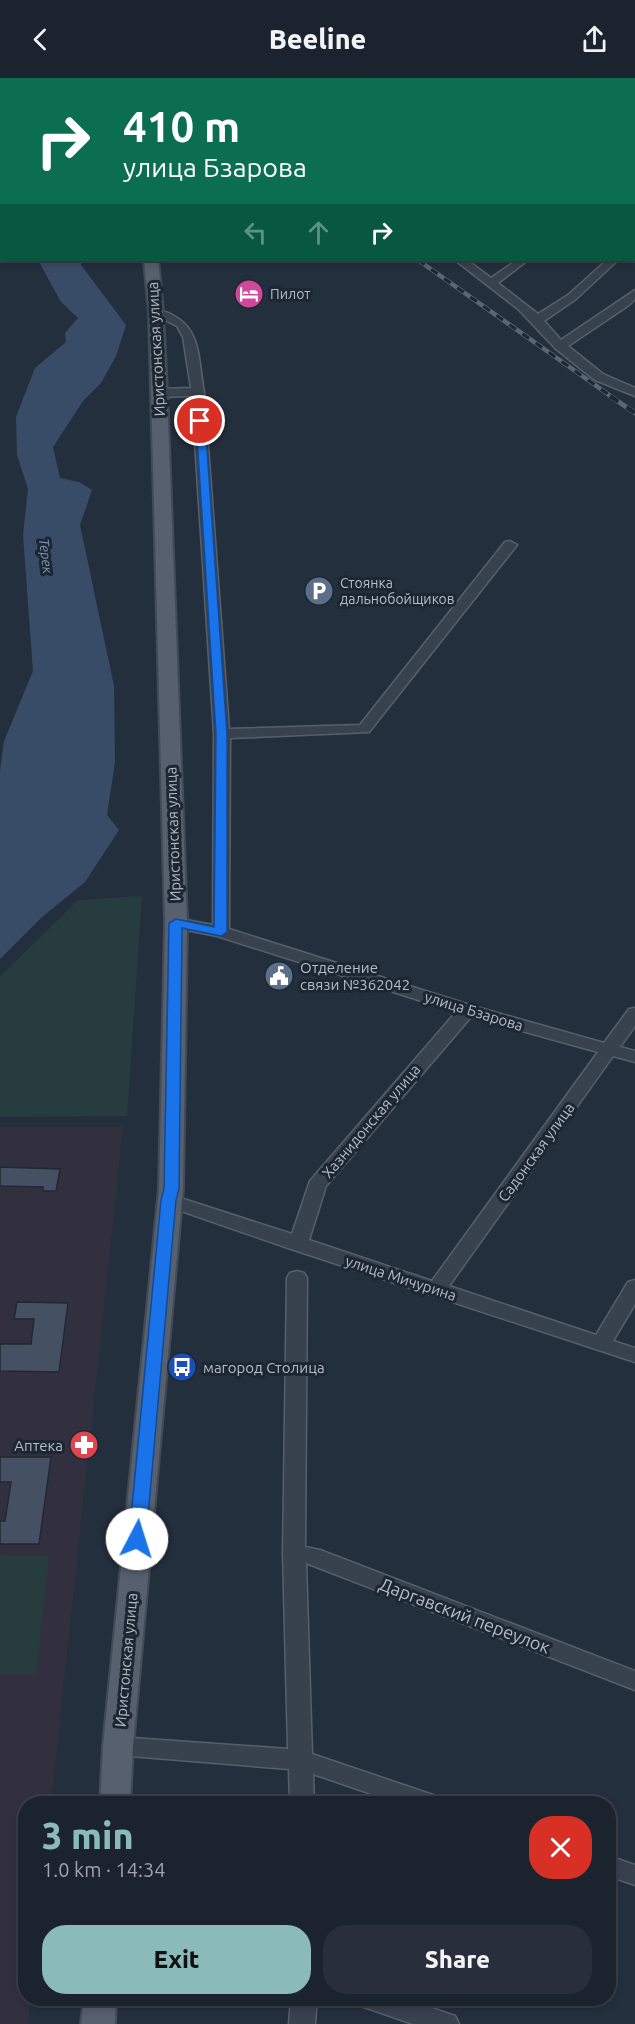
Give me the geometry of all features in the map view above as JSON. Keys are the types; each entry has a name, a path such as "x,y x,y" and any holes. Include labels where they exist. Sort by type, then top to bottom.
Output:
{"main road":[{"name":"Иристонская улица","path":"115,1796 168,1200 171,1189 176,923 156,312 151,261"},
{"path":"98,2024 99,2006"}],"street":[{"path":"462,261 494,282 537,320 560,346 599,377 618,387 635,392"},
{"path":"494,282 522,261"},
{"path":"537,320 572,297 612,261"},
{"path":"560,346 625,303 635,293"},
{"path":"156,312 181,324 189,337 198,392 222,734 221,932"},
{"path":"159,393 198,392"},
{"path":"222,734 364,729 510,545"},
{"name":"улица Бзарова","path":"176,923 221,932 466,1010 635,1058"},
{"name":"Хазнидонская улица","path":"298,1245 317,1185 466,1010"},
{"name":"Садонская улица","path":"436,1290 635,1013"},
{"name":"улица Мичурина","path":"168,1200 635,1355"},
{"path":"297,1278 294,1554 302,1796"},
{"path":"601,1344 635,1287"},
{"name":"Даргавский переулок","path":"294,1554 312,1556 635,1681"},
{"path":"118,1746 301,1760 406,1796"},
{"path":"616,1868 635,1875"},
{"path":"302,2024 303,2006"},
{"path":"393,2006 446,2024"}],"shaded area":[{"path":"0,1127 123,1127 52,1796 18,1796 18,2006 29,2006 28,2024 0,2024"}],"green space":[{"path":"142,896 127,1116 0,1117 0,977 78,900"},
{"path":"0,1555 49,1556 36,1674 0,1674"}],"water":[{"name":"Терек","path":"39,261 82,261 81,265 126,325 116,356 101,383 83,401 53,447 60,478 79,482 92,490 80,525 114,686 115,762 107,815 119,830 85,882 42,917 0,959 0,771 4,741 33,671 23,535 28,489 17,455 16,417 35,368 66,342 65,333 78,318 61,302"}],"building":[{"path":"0,1167 60,1169 56,1191 43,1191 43,1187 0,1186"},
{"path":"17,1302 68,1303 59,1372 0,1371 0,1344 31,1344 34,1319 14,1319"},
{"path":"0,1457 51,1457 39,1544 0,1544 0,1521 5,1521 11,1482 0,1482"}],"railway":[{"path":"419,261 612,397"},
{"path":"610,396 635,413"}],"place":[{"name":"Пилот","path":"249,294"},
{"name":"Стоянка дальнобойщиков","path":"319,591"},
{"name":"Отделение связи №362042","path":"279,976"},
{"name":"магород Столица","path":"182,1367"},
{"name":"Аптека","path":"84,1445"}],"route":[{"path":"137,1539 168,1200 171,1189 176,923 221,932 222,734 200,421"}]}
